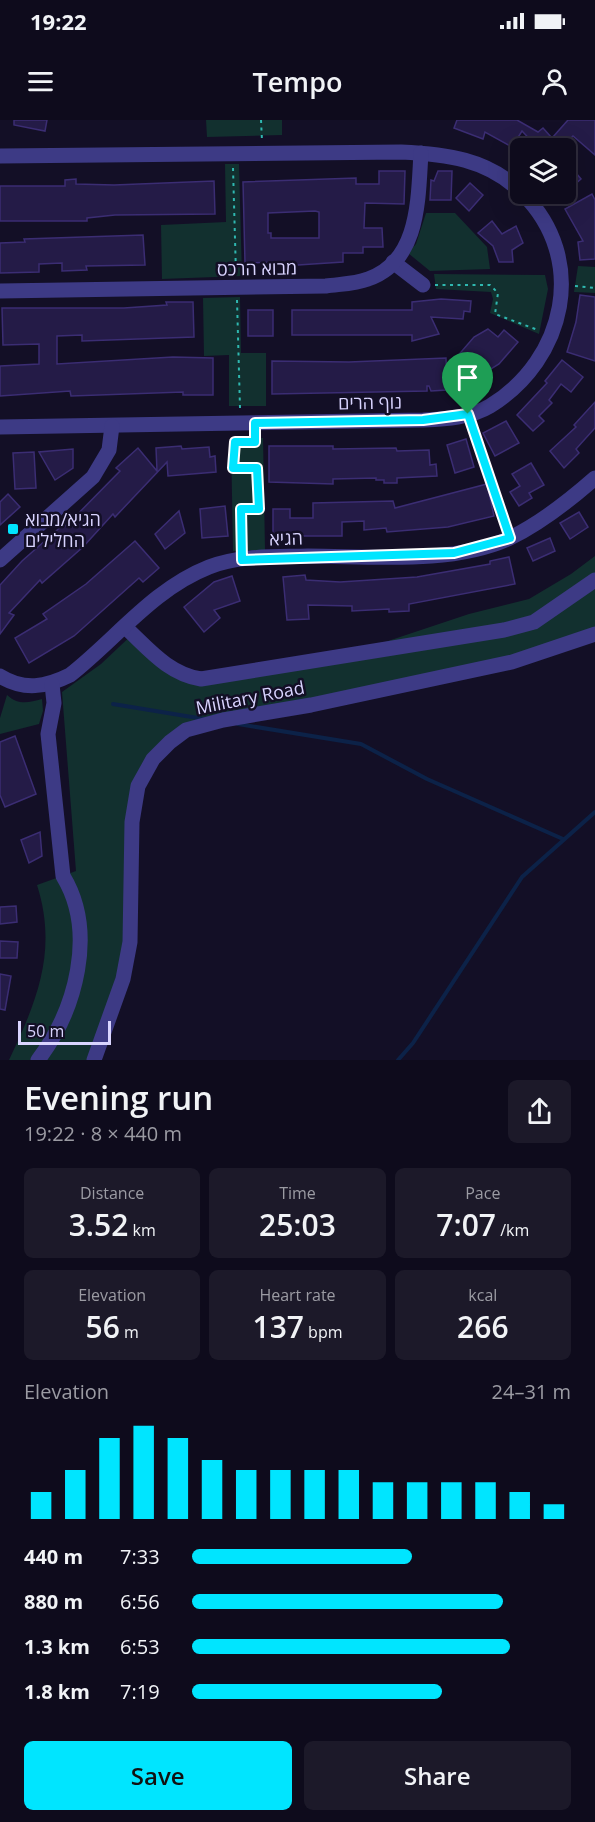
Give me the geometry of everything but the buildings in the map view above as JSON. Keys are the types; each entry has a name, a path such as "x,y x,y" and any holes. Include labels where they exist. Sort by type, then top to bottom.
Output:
{"street":[{"name":"נוף הרים","path":"0,156 421,153 438,154 485,165 510,181"},
{"name":"מבוא הרכס","path":"0,291 326,286 369,279 393,262 408,242 415,224 421,153"},
{"name":"נוף הרים","path":"0,427 423,420 468,414 488,407 527,376 552,335 560,303 558,251 533,204"},
{"path":"393,262 423,285"},
{"path":"0,560 93,477 109,450 112,426"},
{"name":"הגיא","path":"0,676 17,684 36,687 52,684 79,669 173,585 210,567 242,560 454,553 510,538 555,510 595,478"},
{"path":"125,627 164,664 189,677 201,679 504,630 534,622 595,580"},
{"name":"Military Road","path":"94,1060 123,979 130,942 132,822 138,786 153,759 170,742 186,730 223,720 311,705 512,662 595,634"},
{"path":"38,1060 59,1027 76,974 80,947 78,916 69,886 63,876 48,734 54,704 52,684"}],"path":[{"path":"261,120 262,153"},
{"path":"423,285 490,285 498,293 495,314 552,335"},
{"path":"561,285 595,288"},
{"path":"468,414 510,538"},
{"path":"242,560 241,509 259,509 257,468 233,468 235,442 255,442 255,423"}],"green space":[{"path":"206,120 282,120 282,135 207,137"},
{"path":"225,164 239,164 242,276 162,279 161,225 226,222"},
{"path":"426,213 455,213 487,247 490,269 430,271 408,253 416,244"},
{"path":"578,266 595,267 595,293 574,292"},
{"path":"434,274 545,275 548,289 539,334 490,313 493,299 491,292 436,289"},
{"path":"240,297 241,353 266,353 266,406 229,406 229,355 204,356 203,298"},
{"path":"263,438 265,550 233,551 231,439"},
{"path":"595,556 595,631 511,659 184,728 135,785 127,941 91,1060 9,1060 36,996 45,954 43,909 37,885 76,871 62,692 101,664 136,631 179,666 203,676 385,642 469,614 529,599 571,574"},
{"path":"7,695 23,702 42,699 43,711 39,724 0,734 0,718"}],"waterway":[{"path":"113,704 204,719"},
{"path":"238,724 361,744 427,779 563,839"},
{"path":"398,1060 413,1043 522,877 595,812"}],"place":[{"name":"הגיא/מבוא החלילים","path":"13,529"}],"route":[{"path":"468,414 510,538 454,553 242,560 241,509 259,509 257,468 233,468 235,442 255,442 255,423 450,419 468,414"}]}
